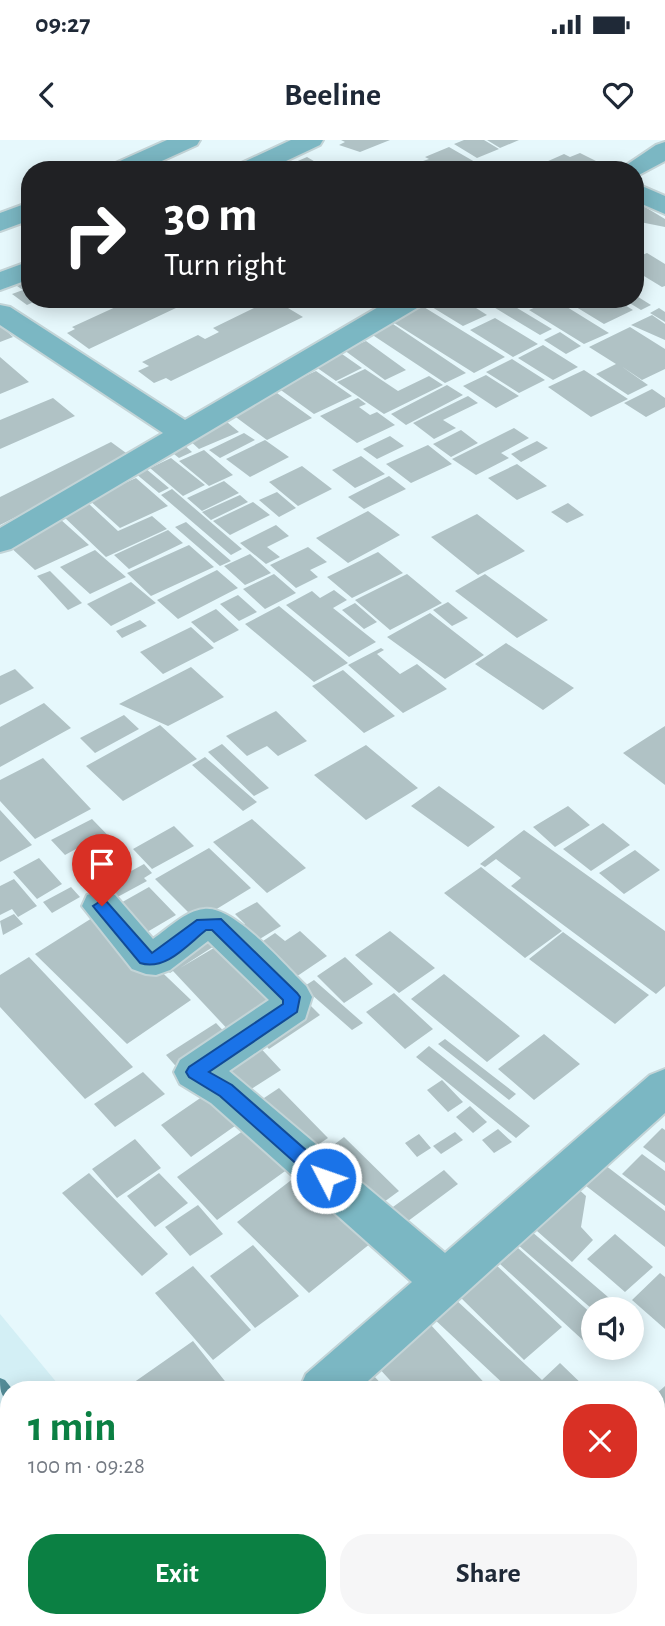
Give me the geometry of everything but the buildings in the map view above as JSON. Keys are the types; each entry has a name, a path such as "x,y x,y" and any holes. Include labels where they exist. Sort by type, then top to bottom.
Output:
{"street":[{"path":"140,161 188,140"},
{"path":"265,161 310,140"},
{"path":"644,163 665,150"},
{"path":"644,196 665,206"},
{"path":"0,223 21,214"},
{"path":"0,282 21,273"},
{"path":"0,542 397,308"},
{"path":"0,313 184,433"},
{"path":"102,906 146,958 151,959 156,959 203,924 215,924 292,997 291,1007 195,1072 226,1091 446,1283"},
{"path":"333,1381 665,1087"}],"shaded area":[{"path":"0,1314 55,1381 0,1381"}],"route":[{"path":"102,906 146,958 151,959 156,959 203,924 215,924 292,997 294,1003 291,1007 195,1072 226,1091 326,1178"}]}
